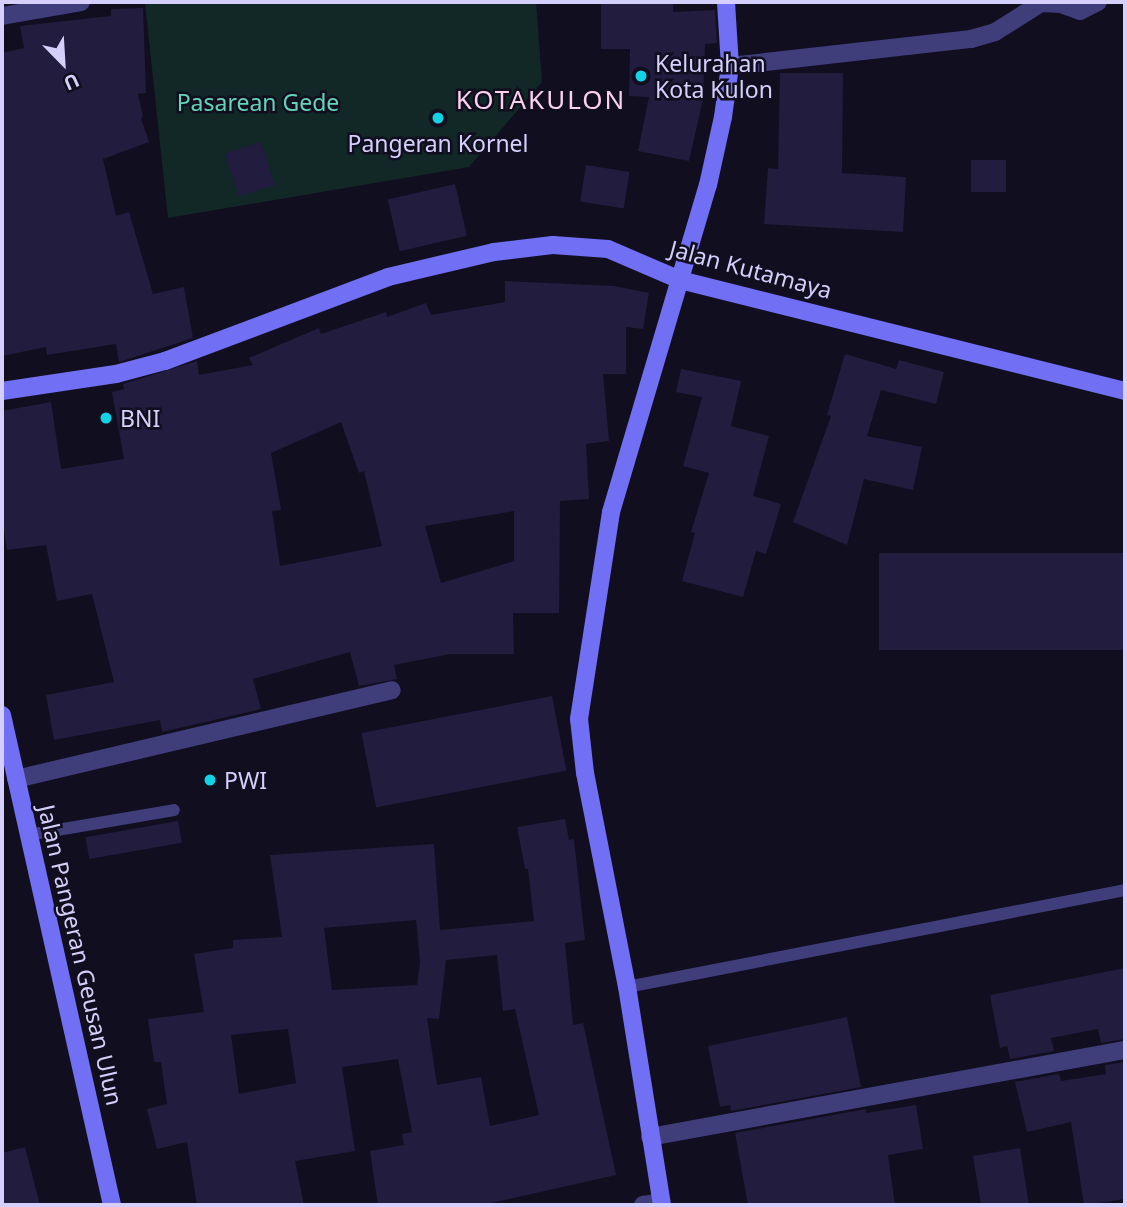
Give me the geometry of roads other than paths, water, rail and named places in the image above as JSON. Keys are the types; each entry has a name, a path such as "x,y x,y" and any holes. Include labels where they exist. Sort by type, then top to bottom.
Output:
{"main road":[{"path":"662,1204 627,987 585,773 579,719 611,512 708,185 730,66 726,2"},
{"name":"Jalan Kutamaya","path":"2,391 116,373 165,361 388,277 494,252 553,246 608,249 680,280 1125,391"},
{"name":"Jalan Pangeran Geusan Ulun","path":"2,715 112,1205"}],"street":[{"path":"2,16 81,2"},
{"path":"730,66 971,39 995,32 1041,3 1061,4 1080,11 1098,2"},
{"path":"16,779 392,690"},
{"path":"650,1137 1125,1050"},
{"path":"643,1205 662,1204"}],"lane":[{"path":"29,835 174,810"},
{"path":"627,987 1125,890"}],"place":[{"name":"Kelurahan Kota Kulon","path":"641,76"},
{"name":"Pangeran Kornel","path":"438,118"},
{"name":"BNI","path":"106,418"},
{"name":"PWI","path":"210,780"}],"district":[{"name":"KOTAKULON","path":"541,100"}],"park label":[{"name":"Pasarean Gede","path":"258,102"}]}
